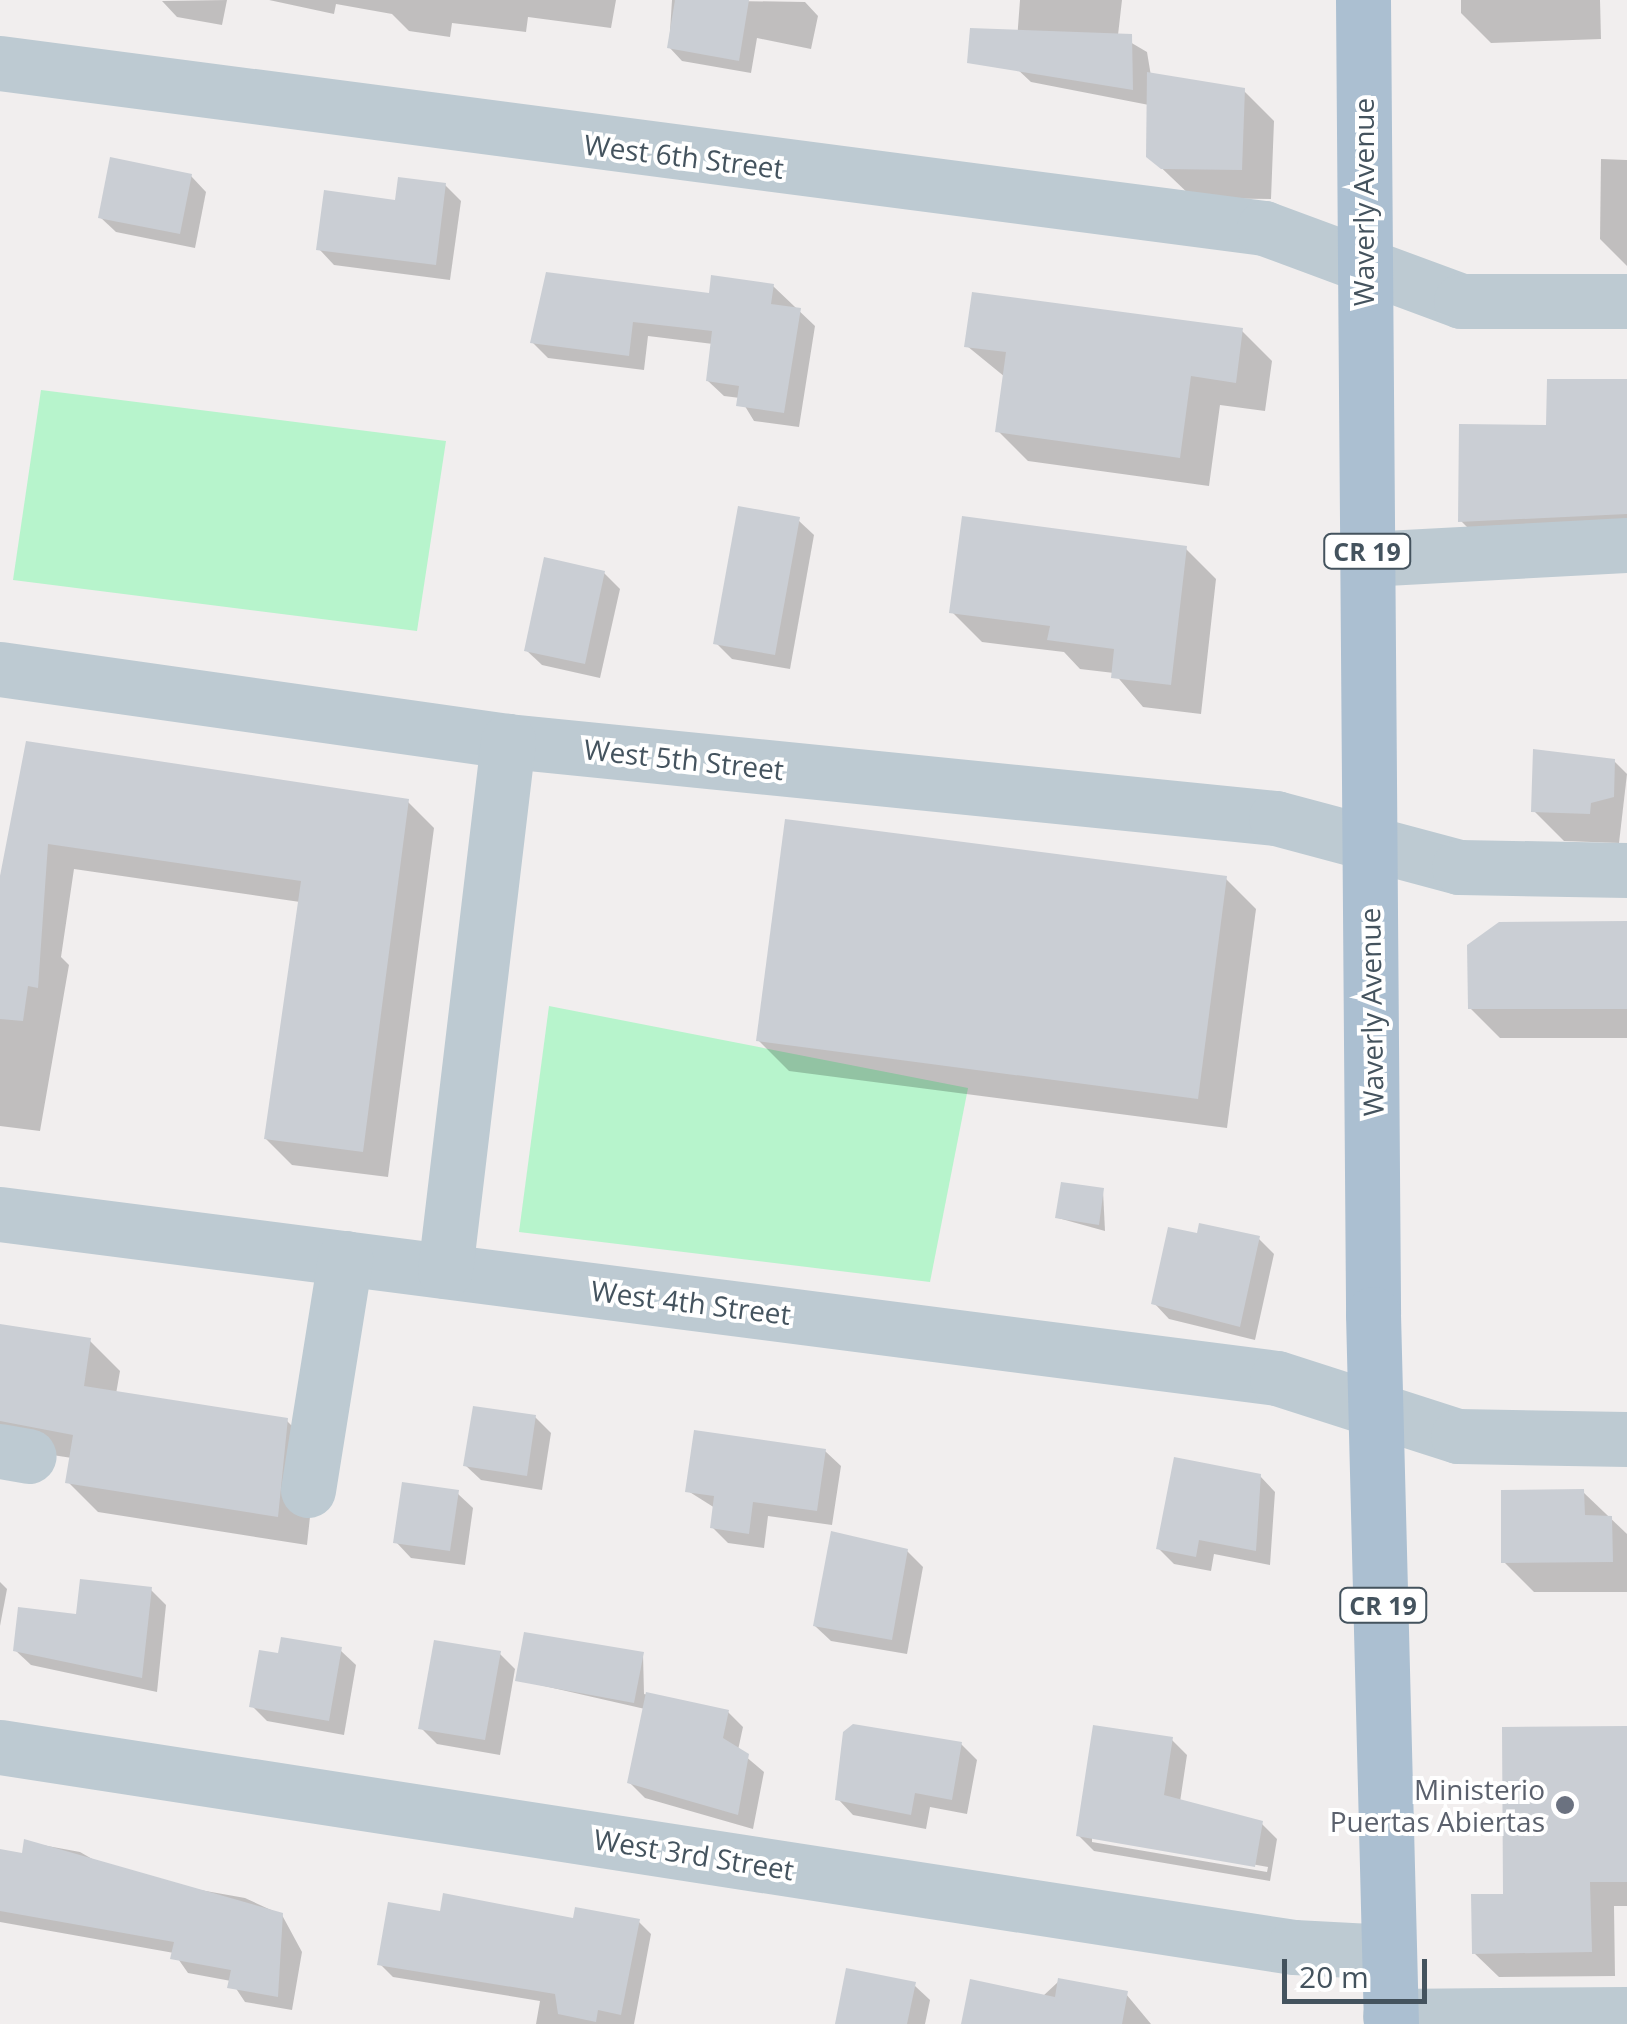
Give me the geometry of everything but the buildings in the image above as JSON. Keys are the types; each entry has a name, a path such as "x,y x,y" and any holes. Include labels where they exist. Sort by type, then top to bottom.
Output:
{"main road":[{"name":"Waverly Avenue","path":"1362,0 1368,842 1390,2020"}],"street":[{"name":"West 6th Street","path":"0,64 1264,228 1462,301 1627,301"},
{"path":"1367,559 1627,545"},
{"name":"West 5th Street","path":"0,670 508,741 1276,818 1476,868 1627,870"},
{"path":"445,1271 508,741"},
{"name":"West 4th Street","path":"0,1214 1278,1378 1458,1436 1627,1439"},
{"path":"308,1490 345,1258"},
{"name":"West 3rd Street","path":"0,1746 1294,1947 1389,1952"},
{"path":"1390,2020 1627,2014"}],"green space":[{"path":"41,390 446,441 417,631 13,580"},
{"path":"549,1006 968,1088 930,1282 519,1232"}],"place":[{"name":"Ministerio Puertas Abiertas","path":"1565,1805"}]}
